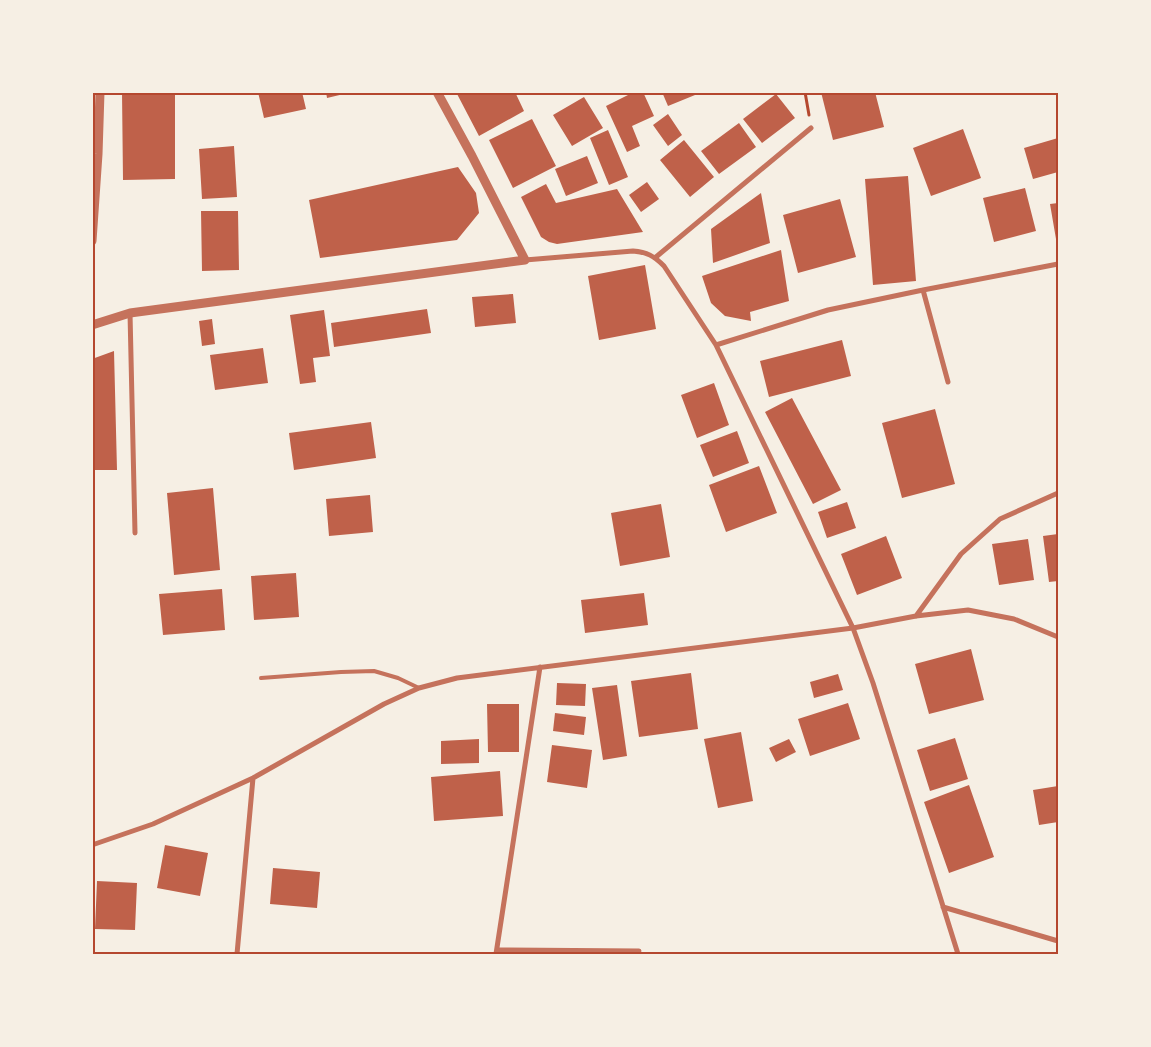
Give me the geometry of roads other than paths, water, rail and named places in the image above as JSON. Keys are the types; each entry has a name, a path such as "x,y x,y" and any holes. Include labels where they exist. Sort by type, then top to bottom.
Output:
{"street":[{"path":"92,241 100,92"},
{"path":"437,92 525,260"},
{"path":"656,257 811,128"},
{"path":"92,325 130,313 525,260 633,251 646,252 656,257 664,266 716,345 853,628 873,684 958,954"},
{"path":"716,345 828,310 1058,264"},
{"path":"923,290 948,382"},
{"path":"130,313 135,532"},
{"path":"916,616 962,554 1000,519 1058,493"},
{"path":"92,845 153,824 253,778 384,704 419,688 457,678 853,628 916,616 968,610 1014,619 1058,637"},
{"path":"540,667 497,952 639,951"},
{"path":"236,954 253,778"},
{"path":"943,907 1058,941"}],"lane":[{"path":"262,678 374,671 398,678 419,688"}]}
